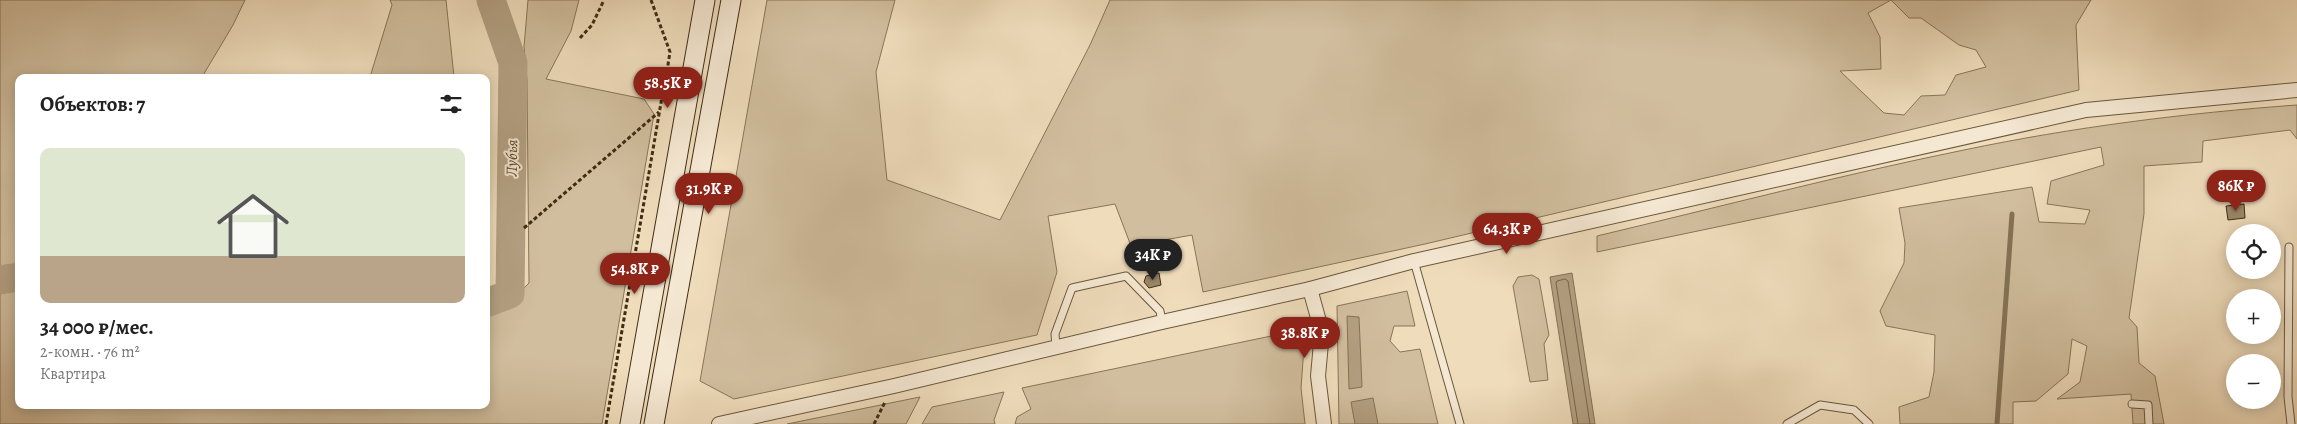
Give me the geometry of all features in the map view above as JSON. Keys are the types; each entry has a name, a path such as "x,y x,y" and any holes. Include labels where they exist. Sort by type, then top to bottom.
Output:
{"main road":[{"path":"630,424 705,0"},
{"path":"654,424 731,0"}],"street":[{"path":"718,424 894,386 1310,289 1414,261 2086,110 2297,90"},
{"path":"1310,289 1322,332 1318,376 1324,424"}],"lane":[{"path":"2289,247 2288,397 2291,424"},
{"path":"1414,261 1460,424"},
{"path":"1056,347 1054,334 1072,288 1126,276 1160,310 1162,322"},
{"path":"2132,404 2148,405 2149,424"},
{"path":"1788,424 1820,406 1854,410 1869,424"}],"path":[{"path":"580,38 592,25 604,0"},
{"path":"606,424 663,91 676,73 667,71 670,52 651,0"},
{"path":"524,228 659,112"},
{"path":"874,424 894,386"}],"shaded area":[{"path":"0,0 245,0 233,25 204,74 15,74 15,409 490,409 490,311 507,305 529,283 527,80 524,47 528,0 579,0 571,31 546,79 644,99 654,114 602,424 0,424"},
{"path":"390,0 446,0 454,74 371,74 392,5"},
{"path":"767,0 895,0 876,72 887,180 1000,220 1090,45 1110,0 1891,0 2091,0 2076,25 2079,90 1425,244 1203,292 1192,235 1131,246 1115,204 1048,216 1057,272 1037,335 734,399 700,381","holes":["1891,0 1909,18 1921,18 1959,45 1976,50 1986,67 1956,75 1945,95 1921,96 1904,115 1884,113 1840,71 1881,69 1880,37 1868,13"]},
{"path":"2297,105 2297,139 2290,130 2203,141 2202,162 2144,166 2144,214 2129,318 2137,327 2139,363 2155,376 2164,424 2133,424 2131,394 2057,399 2080,382 2087,346 2072,339 2068,374 2036,401 2013,402 2013,424 1900,424 1899,407 1929,397 1934,372 1935,335 1886,326 1880,311 1904,263 1905,243 1899,208 2032,187 2039,222 2085,224 2090,210 2047,204 2051,181 2104,165 2101,147 1597,252 1597,236 1964,150 2047,134 2130,122"},
{"path":"1532,275 1539,279 1549,335 1544,344 1548,380 1530,382 1513,286 1518,277"},
{"path":"1407,291 1415,326 1394,326 1390,341 1400,352 1420,349 1438,424 1339,424 1337,306"},
{"path":"1300,330 1304,347 1301,388 1305,424 1015,424 1017,417 1031,409 1022,388"},
{"path":"1004,392 994,420 995,424 922,424 932,407"},
{"path":"920,397 906,424 787,424"}],"water":[{"path":"1572,273 1595,424 1573,424 1550,277"},
{"path":"1347,316 1359,317 1362,387 1349,389"},
{"path":"1373,398 1378,424 1355,424 1351,402"}],"building":[{"path":"2244,204 2245,218 2228,220 2226,206"},
{"path":"1159,273 1161,285 1149,288 1144,282 1146,276"}],"waterway":[{"name":"Лубья","path":"490,302 510,294 513,63 491,0"},
{"path":"1997,424 2012,214"},
{"name":"Лубья","path":"0,280 15,278"}]}
